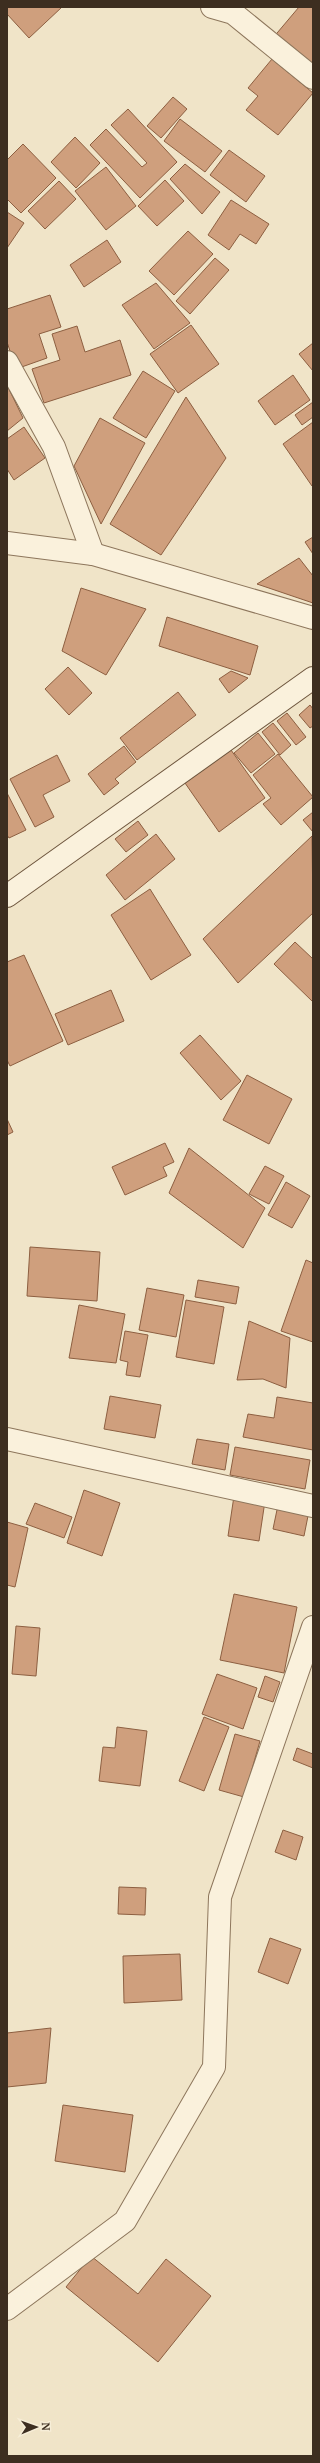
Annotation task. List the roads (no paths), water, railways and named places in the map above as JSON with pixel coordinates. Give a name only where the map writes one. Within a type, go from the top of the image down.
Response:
[{"type":"street","points":[[212,7],[233,13],[313,78]]},
{"type":"street","points":[[7,362],[54,447],[93,554]]},
{"type":"street","points":[[7,544],[93,554],[313,618]]},
{"type":"street","points":[[7,896],[313,678]]},
{"type":"street","points":[[7,1439],[313,1506]]},
{"type":"street","points":[[7,2309],[125,2221],[214,2067],[220,1897],[313,1627]]}]
